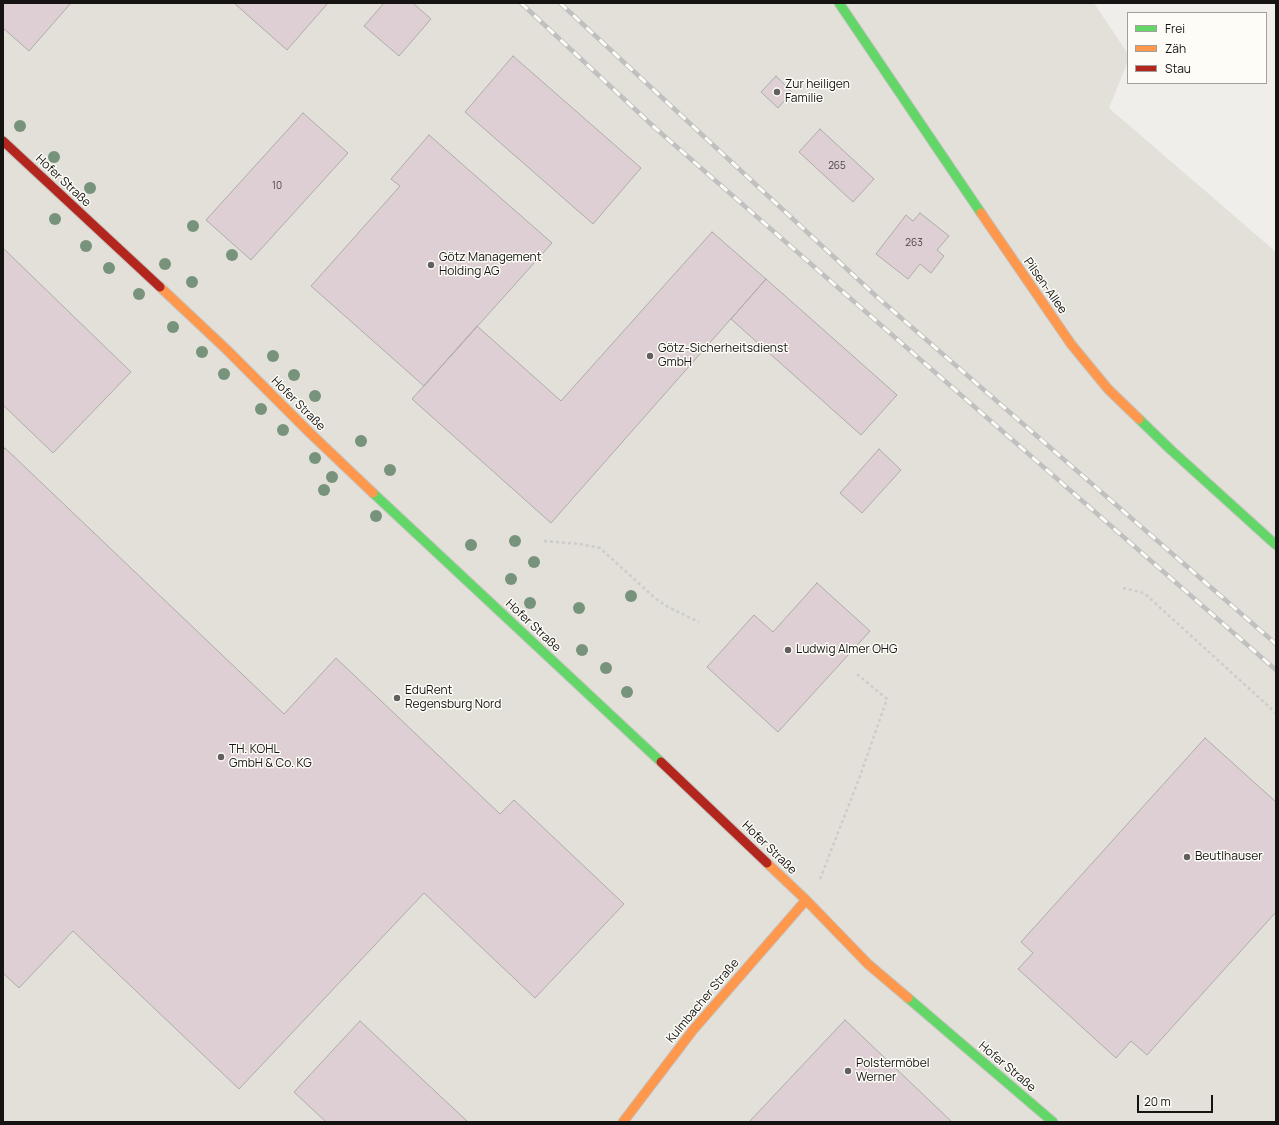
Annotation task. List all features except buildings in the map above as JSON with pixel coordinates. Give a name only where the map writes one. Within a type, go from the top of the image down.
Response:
[{"type":"street","name":"Pilsen-Allee","points":[[839,3],[1071,344],[1108,389],[1170,450],[1276,545]]},
{"type":"street","name":"Hofer Straße","points":[[3,141],[226,349],[310,433],[403,522],[615,718],[806,900],[868,964],[1053,1122]]},
{"type":"street","name":"Kulmbacher Straße","points":[[623,1122],[693,1030],[806,900]]},
{"type":"path","points":[[544,541],[580,544],[600,548],[656,599],[668,607],[699,622]]},
{"type":"path","points":[[1123,588],[1144,593],[1276,713]]},
{"type":"path","points":[[806,900],[819,881],[860,776],[887,699],[857,674]]},
{"type":"shaded area","points":[[3,3],[1094,3],[1127,52],[1127,63],[1109,108],[1276,252],[1276,1122],[3,1122]]},
{"type":"railway","points":[[521,3],[654,127],[1276,670]]},
{"type":"railway","points":[[560,3],[876,296],[1276,644]]},
{"type":"traffic: fast","points":[[839,3],[981,213]]},
{"type":"traffic: fast","points":[[1139,419],[1276,545]]},
{"type":"traffic: fast","points":[[373,493],[661,762]]},
{"type":"traffic: fast","points":[[908,998],[1053,1122]]},
{"type":"traffic: slow","points":[[981,213],[1071,344],[1108,389],[1139,419]]},
{"type":"traffic: slow","points":[[160,287],[226,349],[310,433],[373,493]]},
{"type":"traffic: slow","points":[[767,863],[806,900],[868,964],[908,998]]},
{"type":"traffic: slow","points":[[623,1122],[693,1030],[806,900]]},
{"type":"traffic: jam","points":[[3,141],[160,287]]},
{"type":"traffic: jam","points":[[661,762],[767,863]]},
{"type":"place","name":"Zur heiligen Familie","points":[[777,92]]},
{"type":"place","name":"Götz Management Holding AG","points":[[431,265]]},
{"type":"place","name":"Götz-Sicherheitsdienst GmbH","points":[[650,356]]},
{"type":"place","name":"Ludwig Almer OHG","points":[[788,650]]},
{"type":"place","name":"EduRent Regensburg Nord","points":[[397,698]]},
{"type":"place","name":"TH. KOHL GmbH & Co. KG","points":[[221,757]]},
{"type":"place","name":"Beutlhauser","points":[[1187,857]]},
{"type":"place","name":"Polstermöbel Werner","points":[[848,1071]]}]
